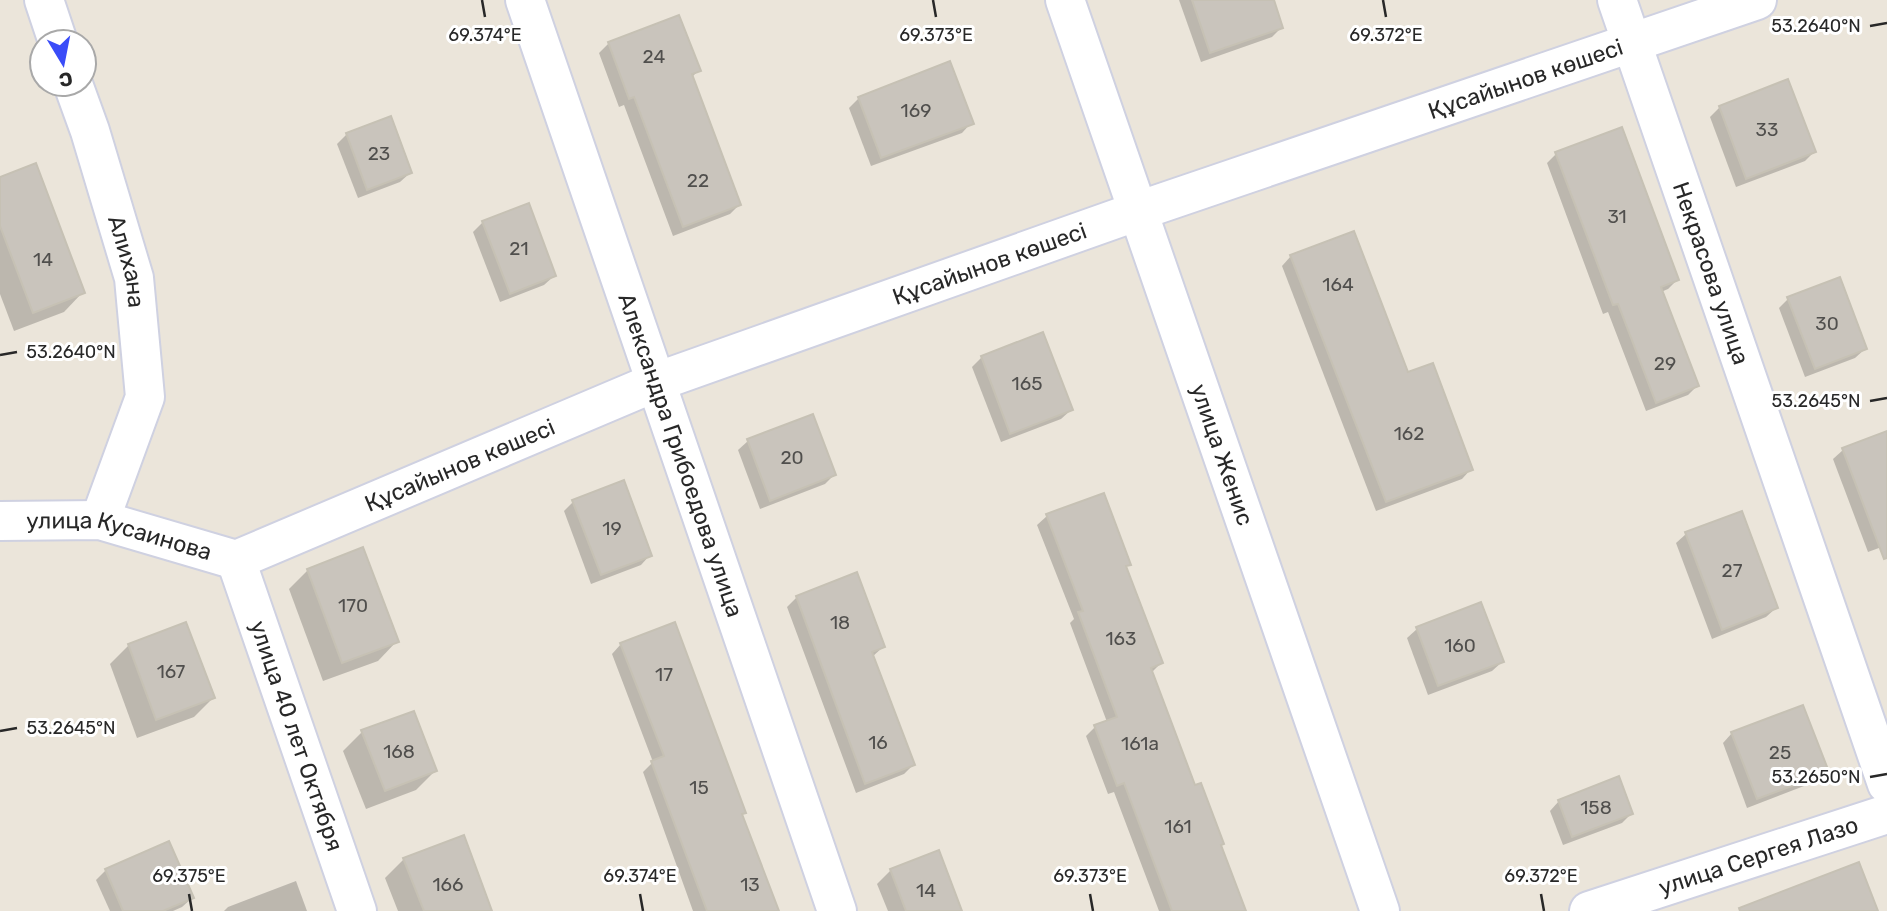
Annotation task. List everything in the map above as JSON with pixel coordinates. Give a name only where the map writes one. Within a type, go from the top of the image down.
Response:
[{"type":"street","points":[[44,0],[53,28]]},
{"type":"street","name":"Александра Грибоедова улица","points":[[525,0],[837,911]]},
{"type":"street","name":"улица Женис","points":[[1065,0],[1380,911]]},
{"type":"street","name":"Некрасова улица","points":[[1617,0],[1887,784]]},
{"type":"street","name":"Құсайынов көшесі","points":[[236,560],[656,382],[1138,211],[1756,0]]},
{"type":"street","name":"Алихана","points":[[78,98],[134,278],[145,397],[100,520]]},
{"type":"street","name":"улица Кусаинова","points":[[0,521],[100,520],[236,560]]},
{"type":"street","name":"улица 40 лет Октября","points":[[236,560],[357,911]]},
{"type":"street","name":"улица Сергея Лазо","points":[[1589,911],[1887,814]]},
{"type":"building","points":[[1192,0],[1274,0],[1283,28],[1210,53]]},
{"type":"building","points":[[679,15],[701,71],[692,74],[741,205],[683,227],[634,97],[629,99],[608,42]]},
{"type":"building","points":[[950,61],[974,124],[881,158],[858,97]]},
{"type":"building","points":[[1788,79],[1816,152],[1746,179],[1719,106]]},
{"type":"building","points":[[391,116],[412,173],[367,190],[346,133]]},
{"type":"building","points":[[1622,127],[1679,280],[1661,287],[1699,386],[1656,403],[1618,304],[1613,305],[1555,152]]},
{"type":"building","points":[[36,163],[85,293],[33,313],[0,226],[0,177]]},
{"type":"building","points":[[529,203],[556,276],[510,294],[482,221]]},
{"type":"building","points":[[1354,231],[1408,372],[1433,363],[1473,470],[1386,502],[1290,255]]},
{"type":"building","points":[[1840,277],[1867,349],[1815,369],[1787,297]]},
{"type":"building","points":[[1043,332],[1073,410],[1010,434],[981,356]]},
{"type":"building","points":[[813,414],[836,475],[770,501],[747,439]]},
{"type":"building","points":[[1887,431],[1887,558],[1884,559],[1842,448]]},
{"type":"building","points":[[624,480],[652,556],[601,575],[572,500]]},
{"type":"building","points":[[1104,493],[1131,565],[1126,566],[1163,663],[1151,668],[1195,785],[1201,783],[1246,911],[1172,911],[1124,783],[1117,786],[1094,725],[1117,717],[1078,612],[1083,611],[1046,514]]},
{"type":"building","points":[[1742,511],[1778,608],[1722,630],[1685,532]]},
{"type":"building","points":[[363,547],[399,642],[342,663],[307,569]]},
{"type":"building","points":[[857,572],[885,647],[872,652],[915,765],[865,784],[796,596]]},
{"type":"building","points":[[1481,602],[1504,662],[1438,686],[1416,627]]},
{"type":"building","points":[[186,622],[215,698],[156,720],[128,644]]},
{"type":"building","points":[[675,622],[746,813],[742,814],[779,911],[707,911],[651,761],[664,756],[620,643]]},
{"type":"building","points":[[1803,705],[1829,772],[1757,799],[1731,732]]},
{"type":"building","points":[[414,711],[437,771],[385,791],[361,730]]},
{"type":"building","points":[[1619,776],[1633,814],[1572,837],[1558,800]]},
{"type":"building","points":[[464,835],[492,911],[424,911],[403,858]]},
{"type":"building","points":[[169,841],[194,898],[163,911],[123,911],[105,869]]},
{"type":"building","points":[[939,850],[962,911],[906,911],[890,869]]},
{"type":"building","points":[[1859,862],[1878,911],[1740,911],[1739,908]]}]
